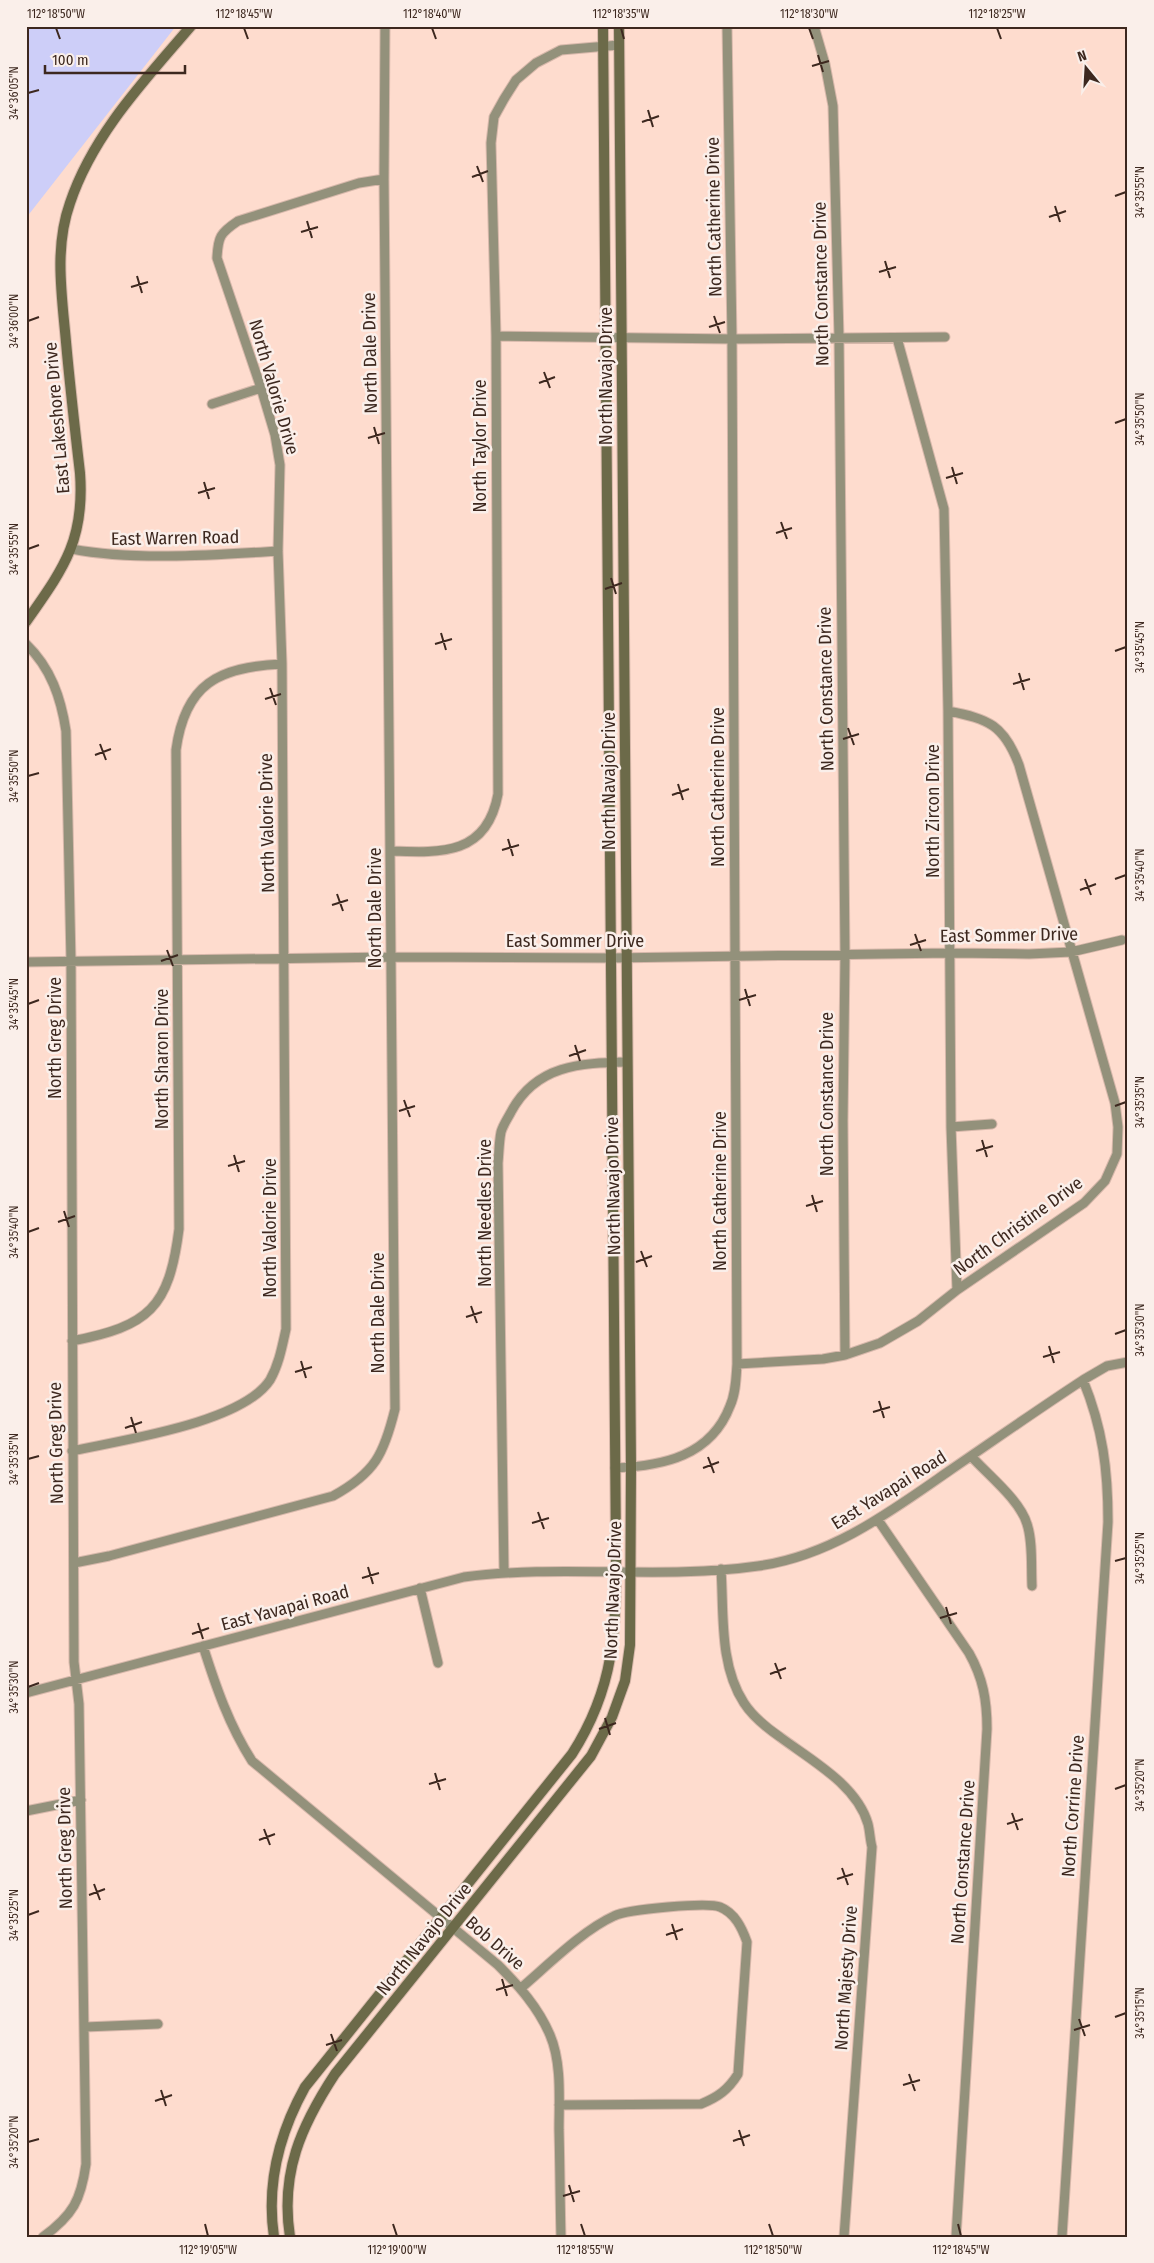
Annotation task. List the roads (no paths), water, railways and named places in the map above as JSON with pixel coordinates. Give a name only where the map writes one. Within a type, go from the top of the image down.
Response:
[{"type":"street","name":"East Lakeshore Drive","points":[[26,622],[54,583],[72,549],[79,524],[82,496],[60,277],[61,248],[66,219],[79,180],[112,122],[128,99],[191,26]]},
{"type":"street","name":"North Dale Drive","points":[[74,1563],[109,1556],[334,1496],[354,1484],[376,1462],[387,1440],[395,1409],[384,179],[385,26]]},
{"type":"street","name":"North Navajo Drive","points":[[274,2237],[271,2208],[273,2179],[284,2131],[305,2088],[335,2047],[558,1772],[584,1734],[597,1708],[607,1677],[613,1646],[616,1572],[603,26]]},
{"type":"street","name":"North Navajo Drive","points":[[290,2237],[288,2201],[298,2141],[312,2109],[348,2058],[571,1783],[600,1742],[612,1717],[625,1681],[630,1645],[631,1468],[619,26]]},
{"type":"street","name":"North Catherine Drive","points":[[615,1468],[631,1468],[679,1459],[700,1446],[717,1428],[730,1406],[737,1364],[732,339],[727,26]]},
{"type":"street","name":"North Constance Drive","points":[[814,26],[825,64],[833,106],[839,337],[845,955],[843,1121],[845,1354]]},
{"type":"street","name":"North Taylor Drive","points":[[391,851],[436,853],[459,847],[480,834],[494,811],[498,794],[496,336],[492,142],[494,117],[516,80],[536,63],[561,50],[619,45]]},
{"type":"street","name":"North Valorie Drive","points":[[72,1451],[194,1423],[225,1412],[252,1398],[269,1381],[280,1360],[286,1329],[282,664],[278,551],[280,464],[275,435],[261,388],[217,258],[218,242],[223,231],[238,222],[359,183],[384,179]]},
{"type":"street","points":[[496,336],[732,339],[945,337]]},
{"type":"street","name":"North Zircon Drive","points":[[897,338],[944,509],[948,711],[951,1127],[957,1290]]},
{"type":"street","points":[[212,404],[261,388]]},
{"type":"street","name":"East Warren Road","points":[[72,549],[104,555],[232,554],[278,551]]},
{"type":"street","name":"North Greg Drive","points":[[26,644],[37,654],[47,670],[62,706],[65,723],[71,961],[74,1662],[77,1679],[85,2027],[86,2164],[83,2191],[60,2225],[43,2237]]},
{"type":"street","name":"North Sharon Drive","points":[[72,1341],[109,1334],[133,1324],[154,1307],[168,1281],[176,1255],[179,1229],[176,750],[179,728],[188,706],[205,685],[231,670],[256,665],[282,664]]},
{"type":"street","name":"North Christine Drive","points":[[737,1364],[823,1359],[880,1343],[918,1321],[957,1290],[1084,1203],[1105,1181],[1117,1154],[1118,1127],[1114,1103],[1020,765],[1011,744],[998,728],[979,717],[948,711]]},
{"type":"street","name":"East Sommer Drive","points":[[26,962],[391,957],[611,958],[1071,952],[1122,940]]},
{"type":"street","name":"North Needles Drive","points":[[504,1572],[498,1163],[501,1131],[515,1105],[532,1084],[561,1068],[627,1062]]},
{"type":"street","points":[[951,1127],[992,1124]]},
{"type":"street","name":"East Yavapai Road","points":[[26,1693],[464,1577],[504,1572],[631,1572],[721,1569],[760,1566],[794,1557],[832,1544],[878,1520],[1083,1380],[1106,1366],[1128,1362]]},
{"type":"street","name":"North Corrine Drive","points":[[1062,2237],[1108,1522],[1108,1478],[1104,1446],[1083,1380]]},
{"type":"street","points":[[971,1456],[992,1480],[1011,1497],[1028,1525],[1032,1586]]},
{"type":"street","name":"North Constance Drive","points":[[878,1520],[969,1653],[980,1673],[987,1699],[956,2237]]},
{"type":"street","name":"North Majesty Drive","points":[[721,1569],[726,1650],[732,1679],[743,1702],[753,1715],[774,1733],[834,1777],[854,1799],[868,1823],[872,1847],[844,2237]]},
{"type":"street","points":[[420,1588],[438,1663]]},
{"type":"street","name":"Bob Drive","points":[[204,1646],[216,1687],[228,1717],[252,1761],[498,1964],[535,2006],[550,2036],[556,2062],[559,2105],[561,2237]]},
{"type":"street","points":[[558,1772],[571,1783]]},
{"type":"street","points":[[26,1811],[80,1800]]},
{"type":"street","points":[[521,1988],[597,1926],[616,1915],[632,1911],[705,1905],[720,1907],[731,1914],[742,1927],[747,1942],[738,2074],[729,2088],[701,2104],[559,2105]]},
{"type":"street","points":[[85,2027],[158,2024]]},
{"type":"street","points":[[335,2047],[348,2058]]}]
